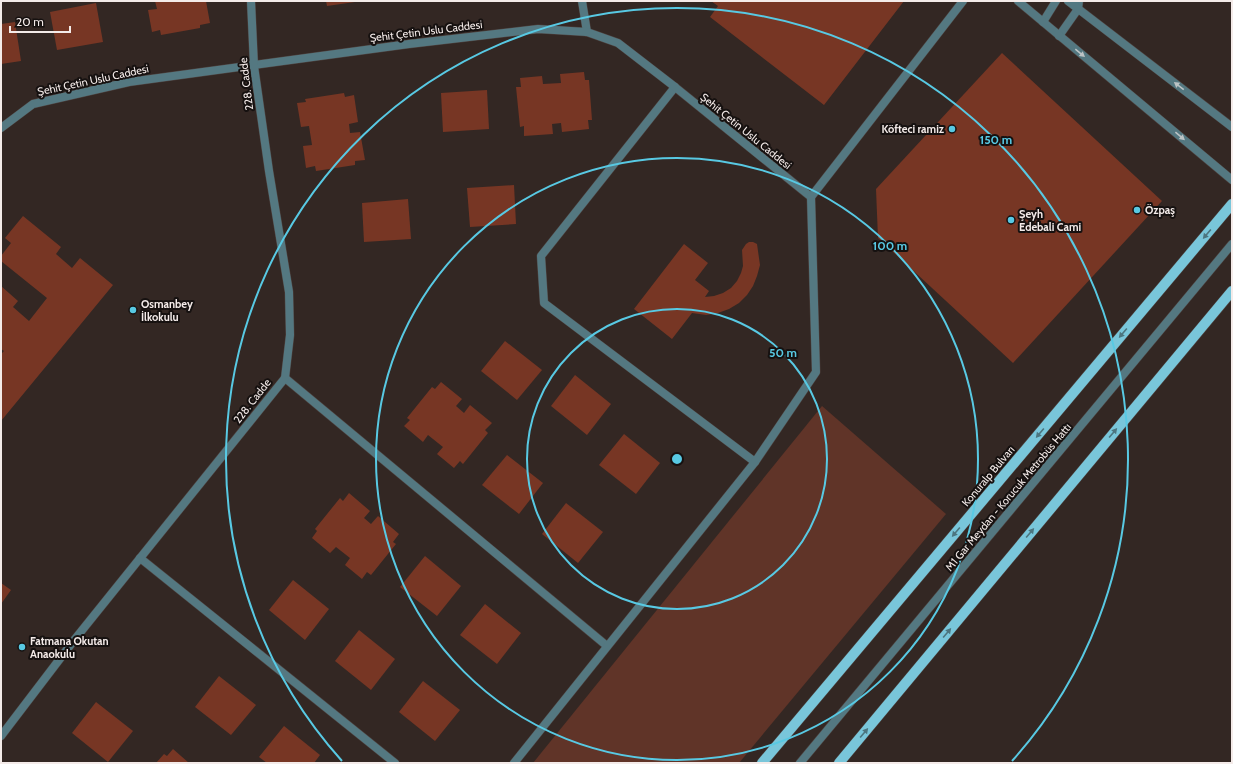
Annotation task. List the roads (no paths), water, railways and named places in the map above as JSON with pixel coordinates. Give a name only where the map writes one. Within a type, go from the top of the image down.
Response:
[{"type":"main road","name":"Konuralp Bulvarı","points":[[762,763],[1232,204]]},
{"type":"main road","points":[[839,763],[1232,290]]},
{"type":"street","name":"228. Cadde","points":[[1,736],[75,639],[285,378],[290,335],[288,292],[268,171],[254,66],[250,1]]},
{"type":"street","points":[[582,1],[587,32]]},
{"type":"street","points":[[514,763],[755,462],[816,372],[811,197],[963,1]]},
{"type":"street","points":[[1018,1],[1232,180]]},
{"type":"street","points":[[1043,22],[1056,1]]},
{"type":"street","points":[[1068,1],[1078,5],[1232,127]]},
{"type":"street","points":[[1059,36],[1078,5]]},
{"type":"street","name":"Şehit Çetin Uslu Caddesi","points":[[1,128],[33,104],[129,82],[409,44],[538,29],[587,32],[618,43],[811,197]]},
{"type":"street","points":[[675,87],[541,256],[544,303],[755,462]]},
{"type":"street","name":"M1 Gar Meydan - Korucuk Metrobüs Hattı","points":[[800,763],[1232,244]]},
{"type":"street","points":[[285,378],[607,646]]},
{"type":"street","points":[[140,558],[395,763]]},
{"type":"place","name":"Köfteci ramiz","points":[[952,129]]},
{"type":"place","name":"Özpaş","points":[[1137,210]]},
{"type":"place","name":"Şeyh Edebali Cami","points":[[1011,220]]},
{"type":"place","name":"Osmanbey İlkokulu","points":[[133,310]]},
{"type":"place","name":"Fatmana Okutan Anaokulu","points":[[22,647]]}]
